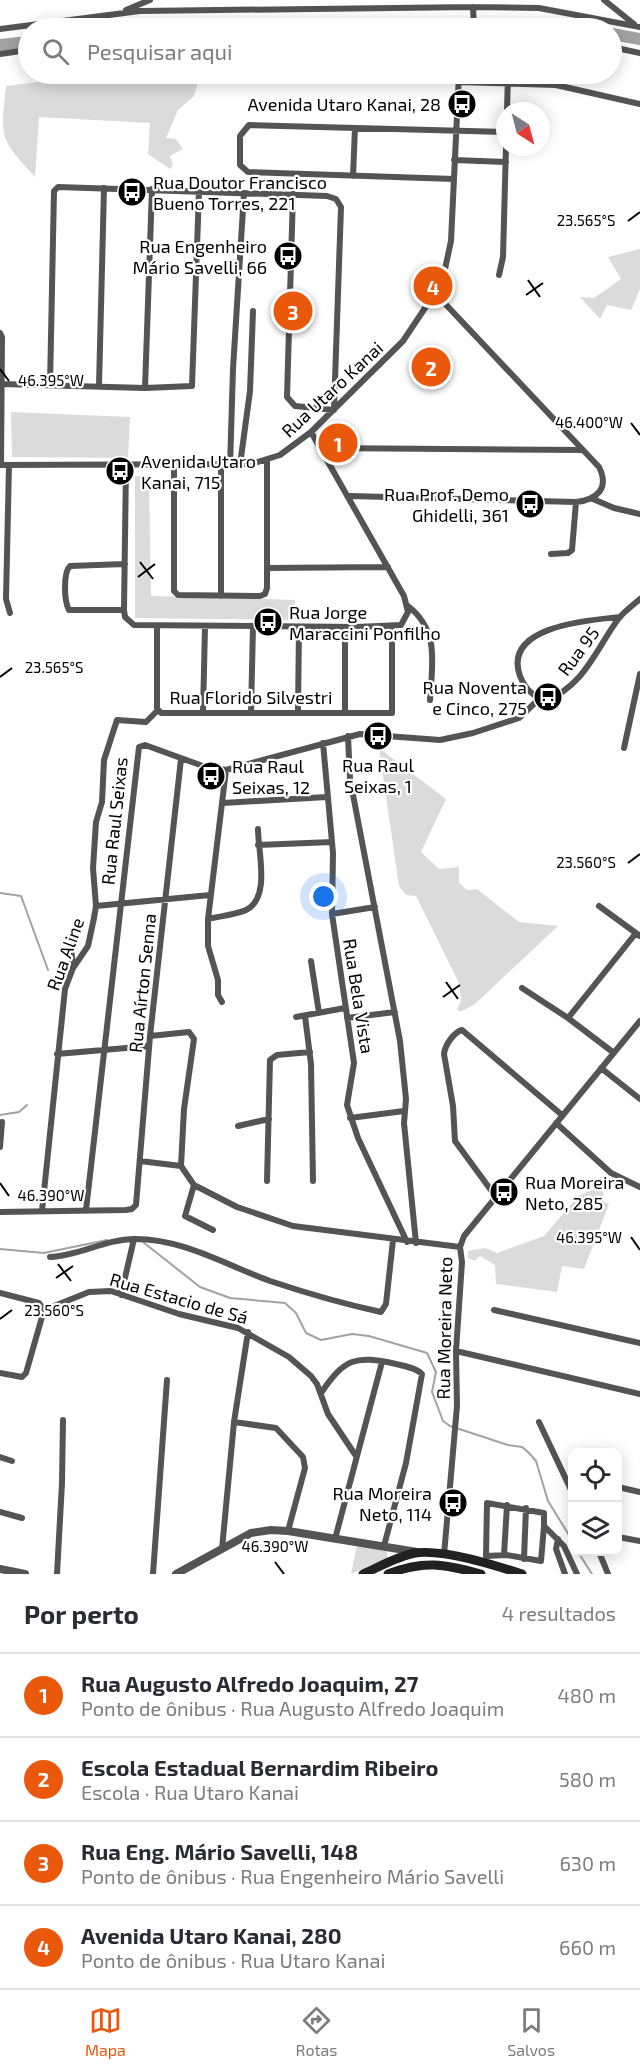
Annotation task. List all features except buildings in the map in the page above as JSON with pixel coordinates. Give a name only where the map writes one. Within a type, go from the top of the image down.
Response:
[{"type":"main road","points":[[363,1574],[420,1553],[444,1555],[517,1573]]},
{"type":"main road","points":[[388,1574],[419,1564],[442,1564],[481,1574]]},
{"type":"street","points":[[85,18],[120,13],[150,0]]},
{"type":"street","points":[[312,0],[312,9]]},
{"type":"street","points":[[604,0],[638,26]]},
{"type":"street","points":[[138,6],[473,10],[539,8],[594,18]]},
{"type":"street","points":[[473,10],[473,18]]},
{"type":"street","points":[[622,23],[638,26]]},
{"type":"street","points":[[0,30],[18,27]]},
{"type":"street","points":[[622,49],[640,53]]},
{"type":"street","points":[[0,54],[18,51]]},
{"type":"street","name":"Rua Utaro Kanai","points":[[0,465],[240,465],[267,461],[289,450],[311,432],[403,341],[435,293],[450,254],[459,84]]},
{"type":"street","points":[[507,102],[508,84]]},
{"type":"street","points":[[540,84],[556,85],[640,104]]},
{"type":"street","points":[[454,178],[248,172],[240,165],[241,132],[249,125],[496,132]]},
{"type":"street","points":[[353,176],[355,128]]},
{"type":"street","points":[[499,275],[503,257],[506,156]]},
{"type":"street","points":[[454,160],[506,162]]},
{"type":"street","points":[[50,385],[54,191],[60,186],[293,194],[333,197],[341,207],[334,409],[295,406],[287,397],[293,194]]},
{"type":"street","points":[[99,386],[104,188]]},
{"type":"street","points":[[145,388],[152,189]]},
{"type":"street","points":[[2,384],[188,388],[194,384],[199,192]]},
{"type":"street","points":[[230,466],[233,369],[244,193]]},
{"type":"street","points":[[435,293],[583,450],[602,474],[601,491],[593,499]]},
{"type":"street","points":[[240,465],[250,391],[253,311]]},
{"type":"street","points":[[0,333],[2,337],[0,465]]},
{"type":"street","points":[[311,432],[350,496],[408,606],[426,625],[431,636],[430,700]]},
{"type":"street","points":[[322,448],[583,450]]},
{"type":"street","points":[[174,466],[174,591],[178,595],[263,595],[267,588],[267,461]]},
{"type":"street","points":[[9,465],[6,599],[10,613]]},
{"type":"street","points":[[126,466],[124,610],[125,616],[134,625],[157,627],[392,627],[405,622],[408,606]]},
{"type":"street","points":[[221,466],[221,596]]},
{"type":"street","points":[[350,496],[576,502],[593,499],[614,508],[640,514]]},
{"type":"street","points":[[551,554],[568,553],[572,550],[576,502]]},
{"type":"street","points":[[124,610],[69,610],[66,605],[66,575],[70,566],[125,564]]},
{"type":"street","points":[[267,568],[388,567]]},
{"type":"street","name":"Rua 95","points":[[620,617],[554,627],[535,636],[524,646],[517,663],[528,690],[539,699],[546,700],[557,696],[572,685],[604,643],[620,617],[640,599]]},
{"type":"street","name":"Rua Florido Silvestri","points":[[157,627],[158,710],[161,712],[395,713],[392,627]]},
{"type":"street","points":[[203,713],[205,627]]},
{"type":"street","points":[[251,712],[253,627]]},
{"type":"street","points":[[298,712],[299,627]]},
{"type":"street","points":[[345,627],[345,713]]},
{"type":"street","points":[[624,748],[640,674]]},
{"type":"street","name":"Rua Raul Seixas","points":[[87,1210],[137,749],[145,745],[181,759],[226,770],[348,736],[373,733],[440,740],[510,722],[519,718],[539,699]]},
{"type":"street","name":"Rua Aline","points":[[42,1211],[65,989],[73,968],[88,946],[96,906],[93,868],[106,748],[117,720],[146,722],[158,710]]},
{"type":"street","points":[[348,736],[350,779],[395,1012],[406,1099],[404,1111],[416,1243]]},
{"type":"street","name":"Rua Bela Vista","points":[[323,743],[332,842],[332,914],[354,1063],[347,1104],[350,1118],[407,1242]]},
{"type":"street","name":"Rua Aírton Senna","points":[[87,1210],[132,1209],[136,1205],[150,1036],[181,759]]},
{"type":"street","points":[[222,1002],[218,995],[218,980],[208,946],[208,919],[226,770]]},
{"type":"street","points":[[223,803],[327,797]]},
{"type":"street","points":[[208,919],[245,910],[258,898],[261,883],[258,829]]},
{"type":"street","points":[[258,845],[332,842]]},
{"type":"street","points":[[96,906],[210,895]]},
{"type":"street","points":[[568,1018],[638,935],[599,906]]},
{"type":"street","points":[[332,914],[375,907]]},
{"type":"street","points":[[71,947],[73,968]]},
{"type":"street","points":[[311,961],[319,1013]]},
{"type":"street","points":[[522,988],[568,1018],[614,1053]]},
{"type":"street","points":[[296,1017],[345,1008]]},
{"type":"street","points":[[347,1018],[395,1012]]},
{"type":"street","points":[[305,1016],[310,1052],[313,1181]]},
{"type":"street","name":"Rua Moreira Neto","points":[[444,1555],[456,1422],[456,1351],[462,1262],[460,1247],[464,1236],[640,1021]]},
{"type":"street","points":[[496,1197],[455,1141],[453,1106],[444,1054],[446,1046],[462,1030],[562,1115]]},
{"type":"street","points":[[150,1036],[189,1032],[194,1043],[184,1109],[181,1166],[194,1185],[237,1207],[293,1226],[460,1247]]},
{"type":"street","points":[[57,1054],[149,1046]]},
{"type":"street","points":[[267,1181],[270,1060],[278,1055],[310,1052]]},
{"type":"street","points":[[601,1068],[640,1099]]},
{"type":"street","points":[[350,1118],[404,1111]]},
{"type":"street","points":[[238,1126],[269,1119]]},
{"type":"street","points":[[0,1147],[2,1122]]},
{"type":"street","points":[[556,1123],[611,1173],[640,1187]]},
{"type":"street","points":[[140,1161],[181,1166]]},
{"type":"street","points":[[194,1185],[185,1216],[213,1230]]},
{"type":"street","points":[[0,1212],[87,1210]]},
{"type":"street","points":[[50,1257],[71,1255],[106,1243],[134,1239],[157,1240],[193,1250],[271,1281],[345,1305],[381,1312],[386,1304],[393,1240]]},
{"type":"street","points":[[121,1295],[134,1239]]},
{"type":"street","name":"Rua Estacio de Sá","points":[[44,1310],[89,1292],[111,1292],[248,1332],[298,1365],[317,1384],[328,1414],[356,1456]]},
{"type":"street","points":[[0,1293],[39,1303],[44,1310],[27,1372],[22,1377],[0,1373]]},
{"type":"street","points":[[494,1310],[640,1343]]},
{"type":"street","points":[[222,1549],[234,1422],[248,1332]]},
{"type":"street","points":[[456,1351],[640,1394]]},
{"type":"street","points":[[321,1393],[347,1362],[366,1358],[420,1372],[421,1388],[387,1547]]},
{"type":"street","points":[[335,1539],[382,1362]]},
{"type":"street","points":[[153,1574],[167,1380]]},
{"type":"street","points":[[57,1574],[63,1420]]},
{"type":"street","points":[[234,1422],[276,1428],[303,1456],[305,1468],[288,1531]]},
{"type":"street","points":[[539,1422],[568,1475]]},
{"type":"street","points":[[0,1457],[12,1461]]},
{"type":"street","points":[[622,1488],[640,1492]]},
{"type":"street","points":[[487,1503],[507,1505],[544,1513],[542,1560],[504,1555],[486,1556],[487,1503]]},
{"type":"street","points":[[504,1555],[507,1505]]},
{"type":"street","points":[[524,1559],[526,1508]]},
{"type":"street","points":[[0,1512],[22,1518]]},
{"type":"street","points":[[544,1526],[564,1545],[577,1574]]},
{"type":"street","points":[[176,1574],[262,1530],[288,1531],[420,1553]]},
{"type":"street","points":[[558,1539],[556,1549],[565,1574]]},
{"type":"street","points":[[622,1539],[640,1541]]},
{"type":"street","points":[[387,1547],[419,1564]]},
{"type":"street","points":[[601,1556],[608,1574]]},
{"type":"street","points":[[0,1569],[25,1574]]},
{"type":"shaded area","points":[[22,84],[198,84],[194,96],[178,110],[166,138],[176,139],[183,149],[170,156],[173,165],[170,169],[148,154],[150,123],[39,117],[35,177],[15,154],[5,137],[3,118],[6,86]]},
{"type":"shaded area","points":[[640,249],[640,289],[631,310],[607,305],[600,319],[580,297],[594,298],[621,279],[608,257]]},
{"type":"shaded area","points":[[11,412],[130,417],[128,458],[12,457]]},
{"type":"shaded area","points":[[135,476],[149,476],[151,596],[295,600],[295,620],[135,618]]},
{"type":"shaded area","points":[[379,748],[446,799],[421,852],[439,869],[459,867],[459,883],[467,890],[477,889],[519,922],[558,926],[475,1004],[460,1012],[457,1009],[461,1001],[459,983],[416,896],[406,895],[399,886]]},
{"type":"shaded area","points":[[591,1190],[603,1191],[604,1202],[609,1204],[584,1269],[562,1266],[557,1292],[496,1284],[495,1265],[480,1256],[475,1261],[468,1258],[468,1251],[485,1248],[497,1253],[544,1236],[578,1196]]},
{"type":"shaded area","points":[[357,1545],[387,1550],[387,1558],[351,1574]]},
{"type":"waterway","points":[[622,36],[640,39]]},
{"type":"waterway","points":[[0,45],[18,43]]},
{"type":"waterway","points":[[4,52],[10,44]]},
{"type":"waterway","points":[[0,893],[21,896],[48,970]]},
{"type":"waterway","points":[[0,1115],[19,1112],[27,1105]]},
{"type":"waterway","points":[[0,1249],[44,1253],[107,1240]]},
{"type":"waterway","points":[[143,1242],[200,1287],[230,1298],[285,1303],[296,1313],[306,1333],[321,1340],[352,1334],[369,1336],[427,1353],[436,1372],[432,1392],[443,1421],[450,1426],[508,1445],[522,1447],[529,1453],[536,1461],[548,1501],[568,1534]]},
{"type":"waterway","points":[[581,1556],[592,1574]]},
{"type":"place","name":"Avenida Utaro Kanai, 28","points":[[462,104]]},
{"type":"place","name":"Rua Doutor Francisco Bueno Torres, 221","points":[[132,192]]},
{"type":"place","name":"Rua Engenheiro Mário Savelli, 66","points":[[288,256]]},
{"type":"place","name":"Avenida Utaro Kanai, 280","points":[[433,286]]},
{"type":"place","name":"Rua Eng. Mário Savelli, 148","points":[[293,311]]},
{"type":"place","name":"Escola Estadual Bernardim Ribeiro","points":[[431,367]]},
{"type":"place","name":"Rua Augusto Alfredo Joaquim, 27","points":[[338,443]]},
{"type":"place","name":"Avenida Utaro Kanai, 715","points":[[120,471]]},
{"type":"place","name":"Rua Prof. Demo Ghidelli, 361","points":[[530,504]]},
{"type":"place","name":"Rua Jorge Maraccini Ponfilho","points":[[268,622]]},
{"type":"place","name":"Rua Noventa e Cinco, 275","points":[[548,697]]},
{"type":"place","name":"Rua Raul Seixas, 1","points":[[378,736]]},
{"type":"place","name":"Rua Raul Seixas, 12","points":[[211,776]]},
{"type":"place","name":"Rua Moreira Neto, 285","points":[[504,1192]]},
{"type":"place","name":"Rua Moreira Neto, 114","points":[[453,1503]]}]
